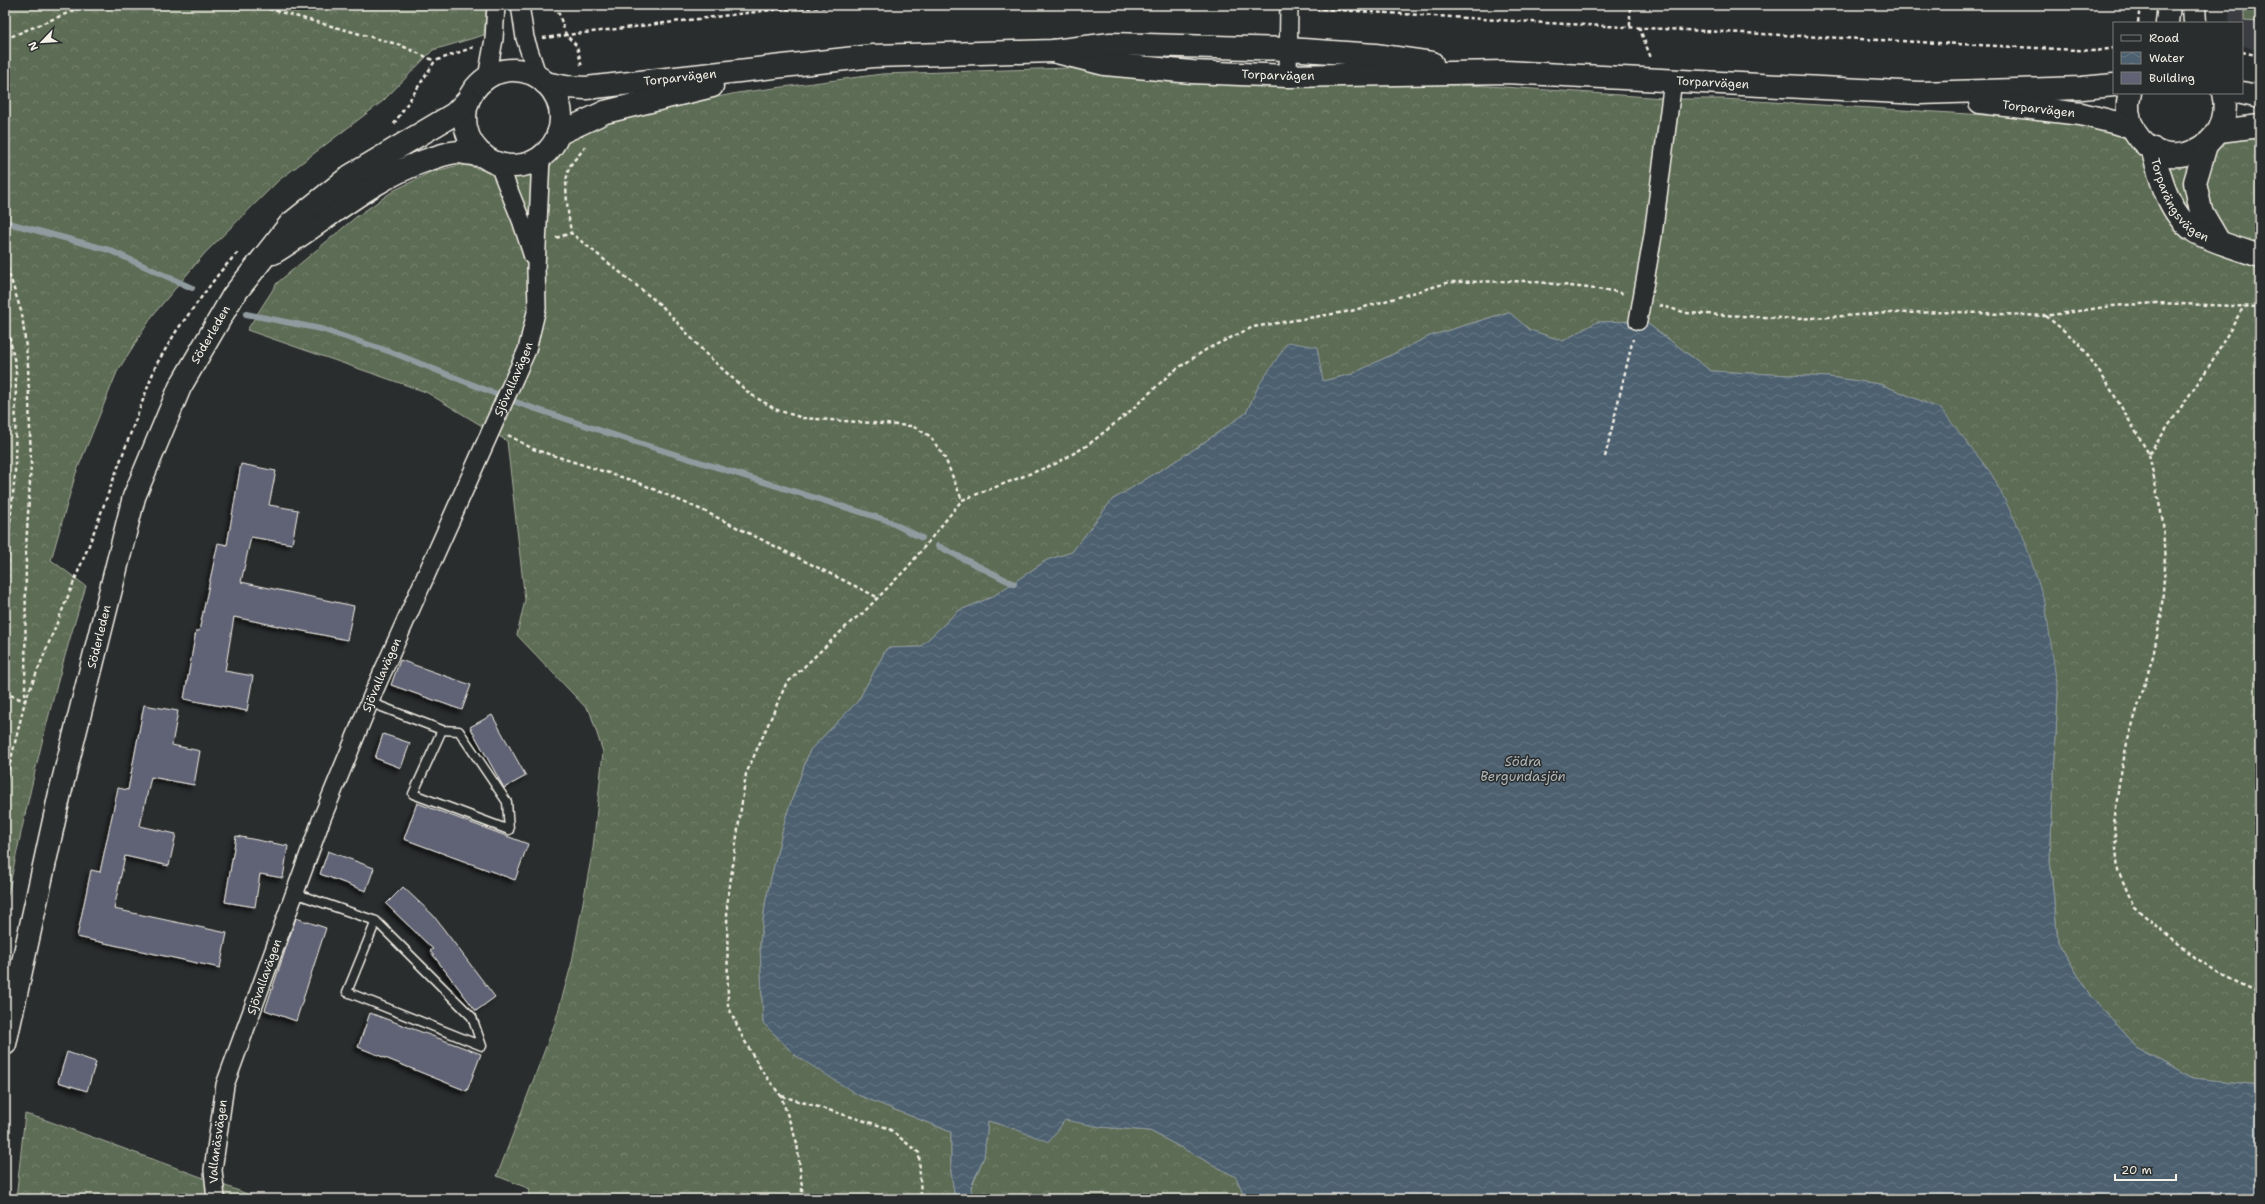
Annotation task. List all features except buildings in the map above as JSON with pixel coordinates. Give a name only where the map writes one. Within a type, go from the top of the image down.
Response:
[{"type":"street","points":[[487,78],[494,40],[496,5]]},
{"type":"street","points":[[520,5],[525,38],[542,80],[556,98],[559,107],[560,125],[558,134],[551,147],[541,157],[524,164],[514,166],[491,160],[473,145],[467,131],[465,115],[468,100],[476,88],[487,78],[499,72],[512,70],[530,73],[542,80]]},
{"type":"street","points":[[2167,22],[2169,5]]},
{"type":"street","points":[[2194,5],[2195,22]]},
{"type":"street","points":[[1288,76],[1289,6]]},
{"type":"street","name":"Torparvägen","points":[[542,80],[566,87],[586,88],[874,56],[1053,51],[1111,44],[1288,49],[1375,55],[1505,72]]},
{"type":"street","name":"Torparvägen","points":[[1053,51],[1105,64],[1192,72],[1288,76],[1505,72],[1920,93],[2081,114],[2133,127]]},
{"type":"street","name":"Torparvägen","points":[[558,134],[591,117],[620,108],[814,62]]},
{"type":"street","points":[[1638,321],[1653,236],[1666,80]]},
{"type":"street","name":"Torparvägen","points":[[1920,93],[2082,88],[2113,84]]},
{"type":"street","points":[[2243,93],[2260,97]]},
{"type":"street","points":[[2130,94],[2128,108],[2133,127],[2144,143],[2161,152],[2180,155],[2190,153],[2213,138],[2260,126]]},
{"type":"street","name":"Torparängsvägen","points":[[2218,240],[2201,211],[2195,182],[2224,113],[2223,94]]},
{"type":"street","name":"Söderleden","points":[[5,1044],[60,793],[134,497],[180,387],[233,296],[265,258],[283,231],[326,194],[350,176],[454,114],[468,100]]},
{"type":"street","name":"Torparängsvägen","points":[[2152,148],[2162,184],[2176,214],[2194,232],[2260,256]]},
{"type":"street","name":"Söderleden","points":[[265,258],[294,240],[358,194],[390,175],[418,163],[458,152],[491,160]]},
{"type":"street","name":"Sjövallavägen","points":[[225,1084],[322,818],[369,702],[501,410],[508,389],[527,350],[537,308],[536,268],[541,157]]},
{"type":"street","name":"Sjövallavägen","points":[[491,160],[521,220],[536,268]]},
{"type":"street","name":"Vallanäsvägen","points":[[216,1199],[213,1170],[225,1084]]},
{"type":"lane","points":[[369,702],[442,730],[459,731],[507,802],[509,830],[413,794],[442,730]]},
{"type":"lane","points":[[294,893],[376,921],[472,1017],[482,1046],[346,992],[376,921]]},
{"type":"path","points":[[5,39],[87,5]]},
{"type":"path","points":[[255,5],[400,45],[434,61]]},
{"type":"path","points":[[556,5],[566,35]]},
{"type":"path","points":[[525,38],[566,35],[771,10],[861,5]]},
{"type":"path","points":[[1243,5],[1289,6],[2096,51],[2113,48]]},
{"type":"path","points":[[1630,5],[1630,26]]},
{"type":"path","points":[[2138,22],[2140,5]]},
{"type":"path","points":[[1640,26],[1666,80]]},
{"type":"path","points":[[392,127],[434,61],[494,40]]},
{"type":"path","points":[[2243,52],[2260,56]]},
{"type":"path","points":[[588,139],[580,156],[570,167],[566,198],[571,233],[662,306],[707,355],[757,398],[777,410],[803,418],[912,426],[930,436],[945,458],[962,500]]},
{"type":"path","points":[[5,784],[25,701],[90,545],[156,365],[177,330],[220,272],[244,247]]},
{"type":"path","points":[[5,261],[22,314],[28,364],[31,464],[26,548],[25,701]]},
{"type":"path","points":[[802,1199],[797,1144],[782,1096],[759,1064],[728,1006],[728,906],[746,774],[786,684],[862,614],[908,567],[962,500],[1055,464],[1088,445],[1128,413],[1172,372],[1207,349],[1253,327],[1351,311],[1450,282],[1529,281],[1613,291],[1687,314],[1798,319],[1888,313],[1958,312],[2045,316],[2112,306],[2156,303],[2260,307]]},
{"type":"path","points":[[2149,454],[2208,368],[2244,306]]},
{"type":"path","points":[[5,316],[16,368],[15,475],[9,531],[5,674]]},
{"type":"path","points":[[2045,316],[2079,343],[2107,383],[2149,454],[2162,522],[2165,566],[2162,602],[2153,656],[2138,703],[2119,783],[2114,824],[2118,870],[2134,907],[2196,958],[2236,983],[2260,994]]},
{"type":"path","points":[[1605,457],[1638,321]]},
{"type":"path","points":[[493,427],[533,449],[636,482],[704,511],[784,549],[877,597]]},
{"type":"path","points":[[5,693],[25,701]]},
{"type":"path","points":[[782,1096],[888,1128],[919,1153],[921,1199]]},
{"type":"shaded area","points":[[2230,5],[2260,5],[2260,52],[2243,45],[2243,22],[2229,22]]},
{"type":"green space","points":[[5,5],[487,5],[484,35],[433,50],[383,101],[279,180],[205,253],[153,315],[117,372],[76,473],[51,560],[86,586],[51,706],[22,827],[5,909]]},
{"type":"green space","points":[[2244,5],[2260,5],[2260,22],[2244,21]]},
{"type":"green space","points":[[1069,68],[1178,81],[1383,82],[1489,86],[1678,99],[1723,99],[2017,117],[2098,127],[2118,133],[2145,155],[2206,155],[2230,140],[2260,135],[2260,1085],[2193,1078],[2136,1047],[2091,997],[2058,942],[2050,860],[2058,692],[1941,409],[1880,384],[1829,377],[1711,371],[1648,324],[1638,321],[1597,322],[1563,341],[1530,330],[1508,312],[1430,336],[1352,374],[1323,381],[1259,385],[1246,413],[1190,452],[1112,500],[1072,552],[1047,560],[992,597],[958,611],[920,647],[887,648],[858,701],[810,750],[786,816],[766,899],[760,943],[763,1023],[858,1095],[951,1132],[951,1172],[955,1199],[527,1199],[530,1189],[497,1176],[555,1023],[572,962],[593,848],[603,752],[590,712],[517,635],[525,600],[507,441],[426,392],[247,330],[277,283],[356,217],[393,191],[431,172],[464,164],[488,172],[523,176],[549,164],[570,138],[602,121],[737,93],[882,74]]},
{"type":"green space","points":[[25,1114],[43,1119],[261,1199],[16,1199]]},
{"type":"green space","points":[[1065,1119],[1100,1127],[1150,1131],[1236,1177],[1245,1199],[972,1199],[971,1188],[984,1157],[988,1121],[1012,1128]]},
{"type":"water","name":"Södra Bergundasjön","points":[[1509,312],[1530,330],[1563,341],[1597,322],[1638,321],[1648,324],[1711,371],[1829,377],[1880,384],[1941,409],[1991,473],[2023,536],[2045,603],[2058,692],[2050,860],[2058,942],[2091,997],[2136,1047],[2193,1078],[2260,1085],[2260,1199],[1245,1199],[1236,1177],[1150,1131],[1100,1127],[1065,1120],[1049,1142],[988,1121],[984,1157],[971,1187],[972,1199],[955,1199],[951,1172],[951,1132],[858,1095],[795,1055],[763,1023],[760,943],[766,899],[786,816],[810,750],[858,701],[887,648],[920,647],[958,611],[992,597],[1047,560],[1072,552],[1112,500],[1190,452],[1246,413],[1259,385],[1288,342],[1317,347],[1323,381],[1352,374],[1430,336]]},
{"type":"waterway","points":[[5,222],[109,250],[192,288]]},
{"type":"waterway","points":[[246,314],[321,329],[391,352],[521,404],[626,439],[886,520],[922,538]]},
{"type":"waterway","points":[[938,546],[1014,584]]}]
